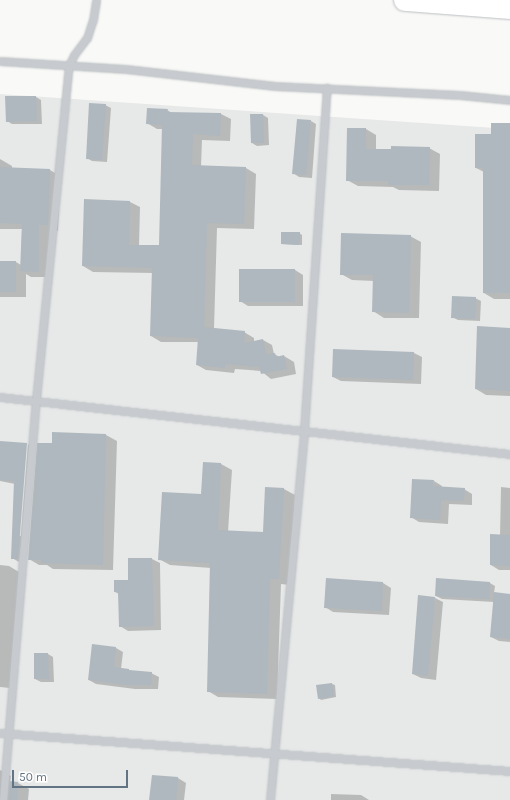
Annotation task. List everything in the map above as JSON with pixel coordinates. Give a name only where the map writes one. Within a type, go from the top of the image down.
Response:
[{"type":"highway","points":[[405,0],[510,8]]},
{"type":"lane","points":[[4,800],[36,400],[69,65],[74,55],[87,38],[93,20],[96,0]]},
{"type":"lane","points":[[0,61],[69,65],[275,86],[460,95],[510,100]]},
{"type":"lane","points":[[270,800],[273,753],[304,431],[327,88]]},
{"type":"lane","points":[[0,397],[510,454]]},
{"type":"lane","points":[[0,733],[510,771]]},
{"type":"shaded area","points":[[0,94],[510,129],[510,800],[0,800]]},
{"type":"building","points":[[5,96],[36,96],[37,121],[6,122]]},
{"type":"building","points":[[89,103],[106,104],[102,160],[86,159]]},
{"type":"building","points":[[147,108],[168,109],[167,112],[221,113],[220,136],[193,134],[192,165],[246,167],[244,224],[207,223],[204,327],[245,331],[244,343],[263,339],[266,355],[275,353],[276,357],[284,355],[287,369],[261,374],[259,367],[225,364],[225,368],[196,365],[198,338],[150,336],[152,268],[82,266],[84,199],[130,201],[129,245],[159,245],[162,125],[146,124]]},
{"type":"building","points":[[250,114],[263,114],[264,143],[251,143]]},
{"type":"building","points":[[297,119],[311,120],[306,175],[292,174]]},
{"type":"building","points":[[491,123],[510,123],[510,293],[483,293],[483,168],[475,168],[475,134],[491,134]]},
{"type":"building","points":[[347,128],[366,128],[366,149],[391,149],[391,146],[430,147],[429,185],[388,185],[388,181],[346,181]]},
{"type":"building","points":[[0,167],[50,169],[48,225],[39,225],[39,272],[20,271],[22,224],[0,223]]},
{"type":"building","points":[[281,232],[300,232],[299,245],[281,244]]},
{"type":"building","points":[[341,233],[411,235],[409,313],[372,312],[373,275],[340,275]]},
{"type":"building","points":[[0,261],[16,261],[16,292],[0,292]]},
{"type":"building","points":[[239,269],[295,269],[295,302],[239,302]]},
{"type":"building","points":[[452,296],[476,297],[475,319],[451,318]]},
{"type":"building","points":[[477,326],[510,328],[510,391],[475,389]]},
{"type":"building","points":[[333,349],[414,352],[413,380],[332,377]]},
{"type":"building","points":[[52,432],[106,434],[103,565],[41,563],[41,560],[28,560],[37,443],[52,443]]},
{"type":"building","points":[[0,441],[27,443],[18,559],[11,559],[14,481],[0,480]]},
{"type":"building","points":[[203,462],[221,463],[218,530],[263,532],[265,487],[284,488],[279,579],[270,579],[267,694],[207,692],[210,563],[158,560],[162,492],[201,494]]},
{"type":"building","points":[[412,479],[434,480],[433,486],[465,488],[464,501],[441,500],[440,520],[410,518]]},
{"type":"building","points":[[490,534],[510,535],[510,566],[490,565]]},
{"type":"building","points":[[128,558],[152,558],[154,626],[119,627],[118,592],[114,592],[114,580],[128,580]]},
{"type":"building","points":[[326,578],[383,582],[382,611],[324,608]]},
{"type":"building","points":[[436,578],[490,582],[489,599],[435,596]]},
{"type":"building","points":[[494,592],[510,594],[510,639],[490,637]]},
{"type":"building","points":[[418,595],[435,597],[428,676],[412,674]]},
{"type":"building","points":[[92,644],[116,647],[114,667],[152,672],[151,685],[127,685],[88,680]]},
{"type":"building","points":[[34,653],[48,653],[49,679],[34,679]]},
{"type":"building","points":[[332,683],[334,696],[318,699],[316,685]]},
{"type":"building","points":[[152,775],[178,777],[176,800],[149,800]]},
{"type":"building","points":[[10,781],[18,782],[17,800],[8,800]]}]
